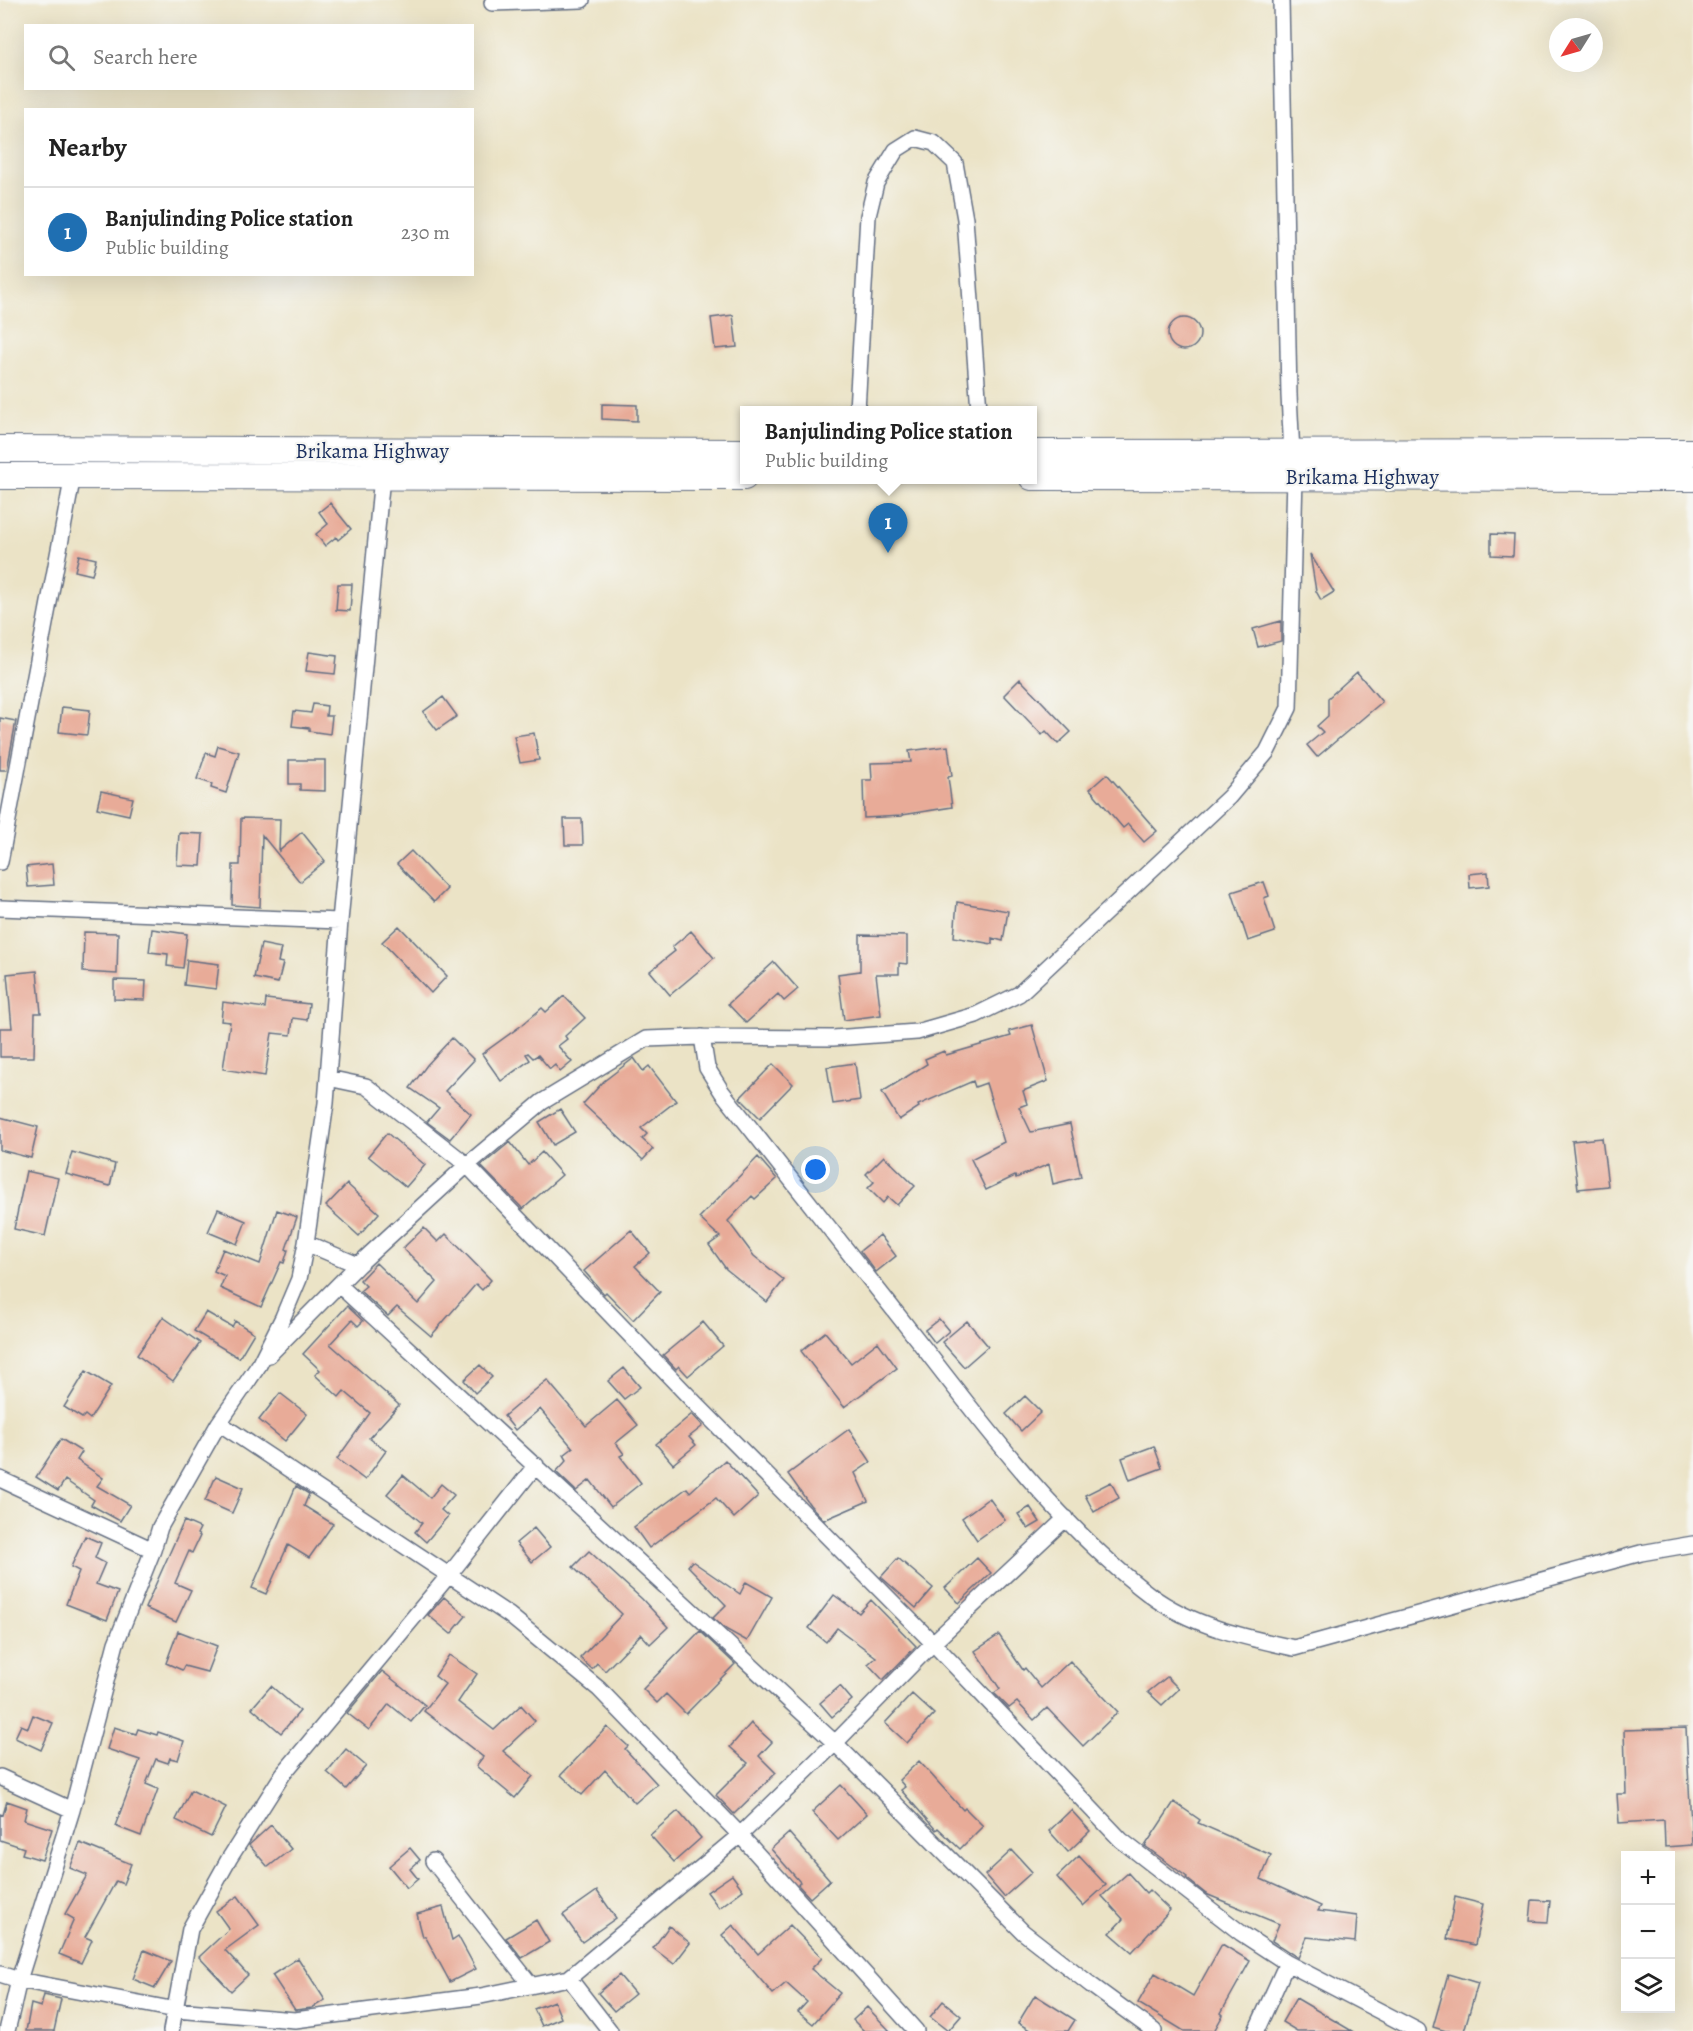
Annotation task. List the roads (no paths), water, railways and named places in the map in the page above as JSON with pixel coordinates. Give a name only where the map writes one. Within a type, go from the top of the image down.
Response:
[{"type":"highway","name":"Brikama Highway","points":[[0,449],[78,450],[736,477]]},
{"type":"highway","name":"Brikama Highway","points":[[0,476],[72,476],[735,452]]},
{"type":"highway","points":[[735,452],[736,477]]},
{"type":"highway","name":"Brikama Highway","points":[[1037,454],[1103,465],[1294,465],[1693,452]]},
{"type":"highway","name":"Brikama Highway","points":[[1037,476],[1103,465]]},
{"type":"highway","name":"Brikama Highway","points":[[1294,465],[1693,478]]},
{"type":"street","points":[[492,3],[582,0]]},
{"type":"street","points":[[259,1365],[358,1264],[467,1165],[542,1102],[603,1063],[646,1039],[833,1038],[917,1032],[976,1015],[1018,994],[1221,805],[1267,752],[1289,708],[1294,465],[1289,395],[1281,0]]},
{"type":"street","points":[[857,406],[868,216],[876,183],[896,150],[915,138],[934,143],[955,163],[965,219],[979,406]]},
{"type":"street","points":[[0,862],[78,450]]},
{"type":"street","points":[[7,2031],[19,1980],[72,1810],[116,1643],[160,1527],[219,1423],[259,1365],[283,1317],[298,1279],[306,1243],[326,1103],[340,921],[382,464]]},
{"type":"street","points":[[0,908],[340,921]]},
{"type":"street","points":[[702,1037],[707,1068],[722,1092],[982,1423],[1065,1518],[1107,1558],[1151,1596],[1190,1619],[1243,1636],[1294,1648],[1641,1553],[1693,1544]]},
{"type":"street","points":[[328,1078],[366,1086],[467,1165],[696,1404],[933,1642],[1121,1840],[1241,1933],[1287,1963],[1418,2031]]},
{"type":"street","points":[[306,1243],[358,1264]]},
{"type":"street","points":[[339,1285],[835,1743],[1023,1932],[1154,2031]]},
{"type":"street","points":[[219,1423],[509,1615],[599,1689],[740,1835],[916,2031]]},
{"type":"street","points":[[171,2031],[190,1929],[229,1859],[283,1774],[449,1575],[536,1465]]},
{"type":"street","points":[[0,1479],[153,1550]]},
{"type":"street","points":[[0,1974],[19,1980],[176,2010],[295,2020],[481,1996],[569,1978],[740,1835],[835,1743],[933,1642],[1065,1518]]},
{"type":"street","points":[[0,1777],[72,1810]]},
{"type":"street","points":[[434,1861],[531,1985]]},
{"type":"street","points":[[1256,2031],[1287,1963]]},
{"type":"street","points":[[569,1978],[610,2031]]},
{"type":"place","name":"Banjulinding Police station","points":[[888,553]]}]
